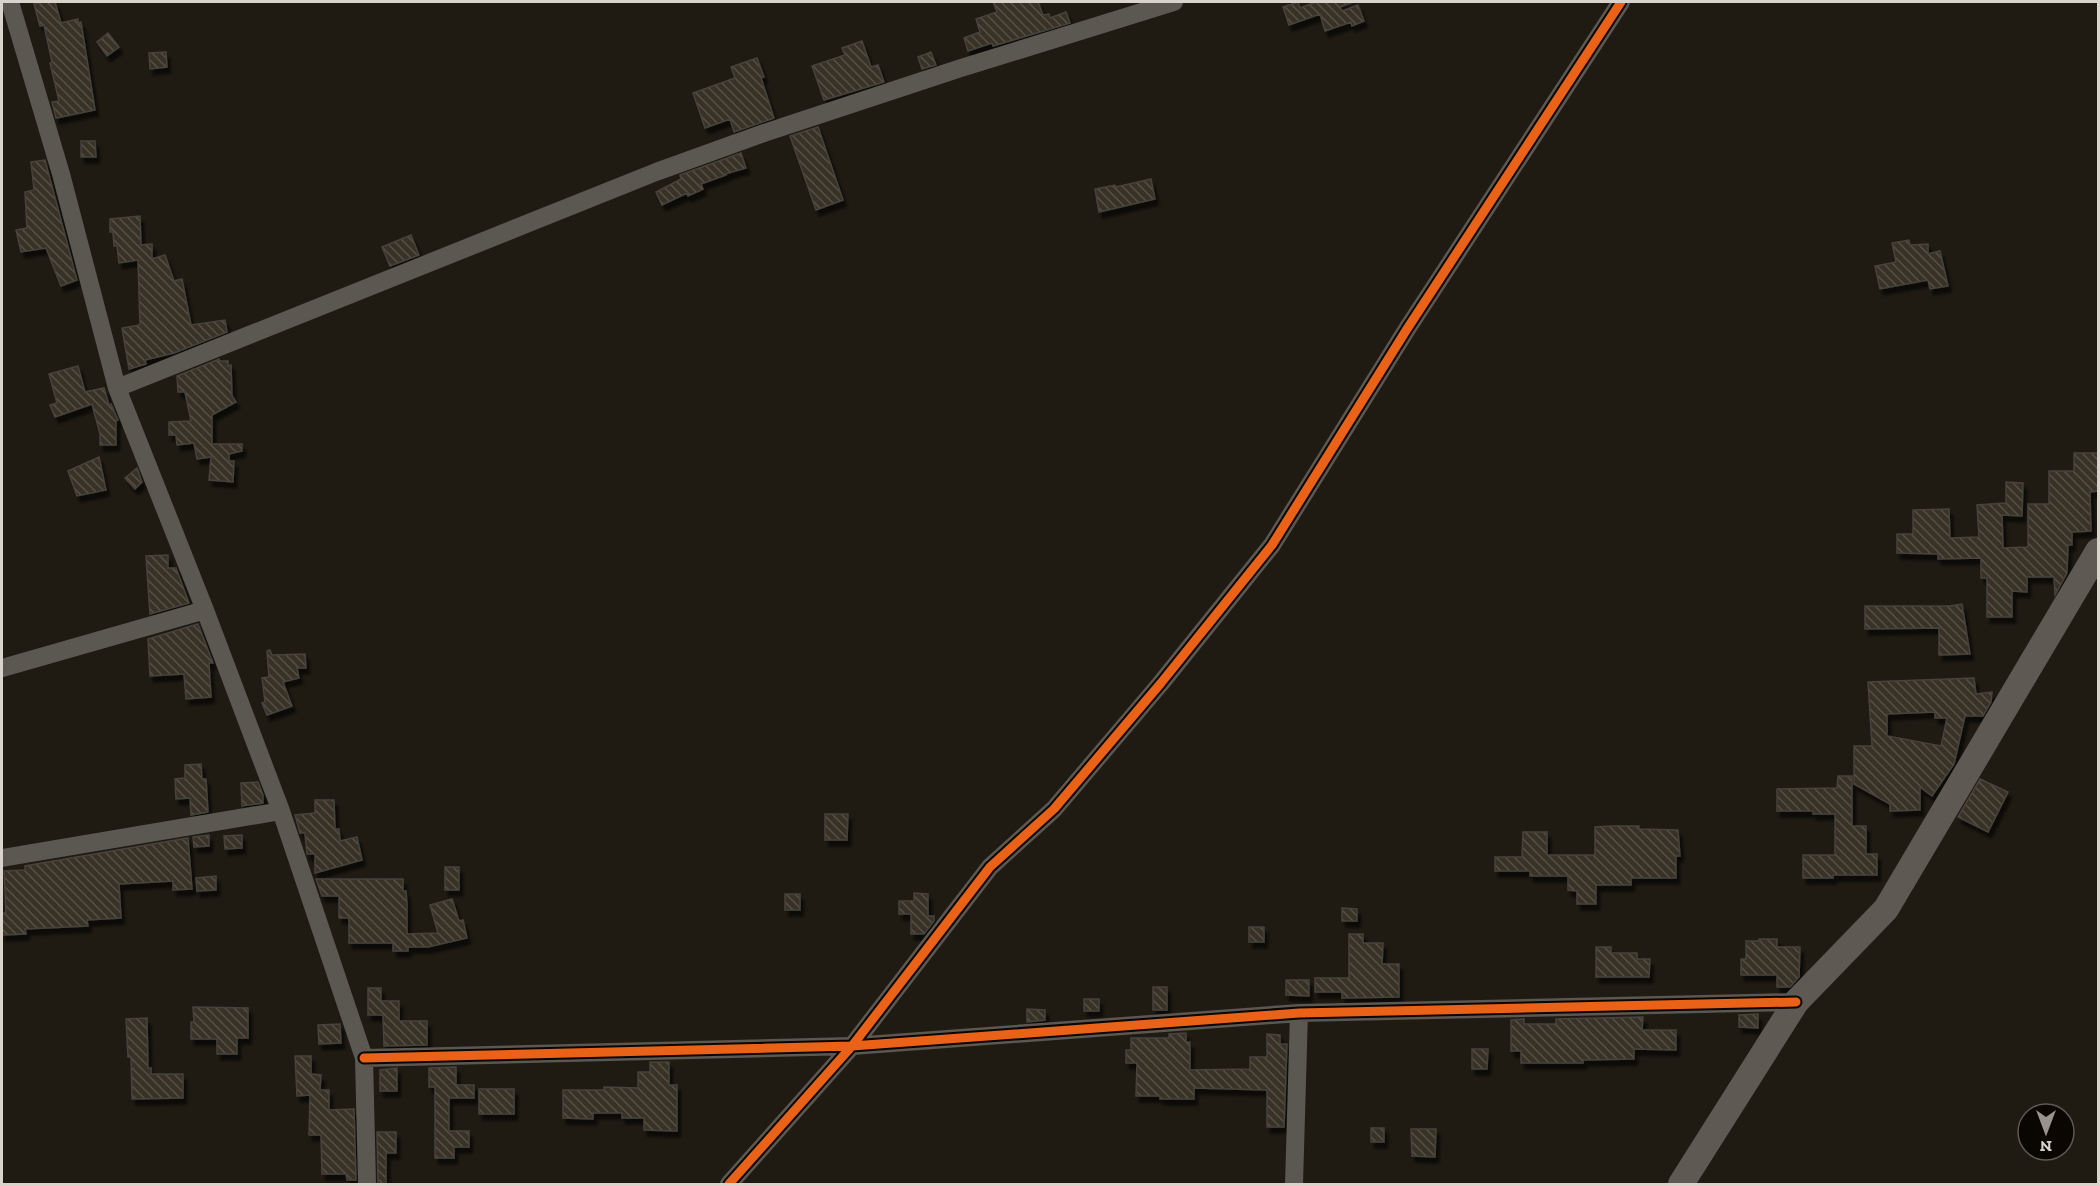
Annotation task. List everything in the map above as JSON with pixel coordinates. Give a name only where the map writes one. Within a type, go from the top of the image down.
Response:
[{"type":"street","points":[[10,2],[61,174],[117,388],[281,811],[364,1058],[368,1185]]},
{"type":"street","points":[[117,388],[656,172],[961,68],[1174,2]]},
{"type":"street","points":[[729,1185],[852,1046],[990,867],[1054,809],[1161,683],[1272,545],[1407,329],[1622,2]]},
{"type":"street","points":[[1681,1185],[1796,1002],[1886,909],[2098,551]]},
{"type":"street","points":[[2,668],[205,610]]},
{"type":"street","points":[[2,858],[281,811]]},
{"type":"street","points":[[364,1058],[852,1046],[1299,1013],[1796,1002]]},
{"type":"street","points":[[1294,1185],[1299,1013]]},
{"type":"building","points":[[55,2],[61,23],[78,19],[78,23],[81,22],[95,110],[56,118],[52,102],[59,101],[50,63],[52,62],[44,25],[40,26],[34,4]]},
{"type":"building","points":[[993,2],[1038,2],[1043,15],[1049,14],[1050,18],[1066,12],[1070,23],[968,51],[964,38],[980,32],[976,19],[997,12]]},
{"type":"building","points":[[1298,2],[1300,8],[1316,2],[1350,2],[1340,7],[1342,11],[1358,5],[1364,21],[1352,26],[1351,22],[1325,31],[1320,14],[1289,25],[1283,7]]},
{"type":"building","points":[[108,33],[119,47],[107,56],[97,42]]},
{"type":"building","points":[[862,41],[871,67],[878,65],[884,82],[824,100],[812,66],[845,55],[842,48]]},
{"type":"building","points":[[166,52],[167,67],[150,69],[149,53]]},
{"type":"building","points":[[931,52],[936,65],[922,69],[918,57]]},
{"type":"building","points":[[757,58],[774,118],[734,132],[730,119],[705,128],[693,93],[735,78],[731,67]]},
{"type":"building","points":[[818,127],[843,200],[816,210],[790,136]]},
{"type":"building","points":[[81,141],[95,141],[96,157],[81,157]]},
{"type":"building","points":[[741,153],[746,168],[701,184],[703,189],[688,196],[687,193],[662,205],[656,192],[681,179],[680,175]]},
{"type":"building","points":[[45,160],[77,280],[61,286],[46,248],[21,252],[16,230],[27,228],[25,192],[34,190],[31,162]]},
{"type":"building","points":[[1151,179],[1155,199],[1099,212],[1095,189]]},
{"type":"building","points":[[140,216],[141,245],[152,244],[152,259],[165,255],[174,281],[182,279],[191,325],[225,320],[227,332],[174,353],[145,360],[146,364],[129,369],[122,328],[140,325],[138,260],[119,263],[113,232],[110,232],[110,219]]},
{"type":"building","points":[[411,235],[419,255],[390,266],[382,247]]},
{"type":"building","points":[[1909,240],[1910,245],[1928,244],[1928,254],[1940,251],[1948,286],[1930,289],[1928,280],[1880,289],[1875,266],[1896,262],[1892,243]]},
{"type":"building","points":[[219,359],[219,361],[228,361],[228,366],[231,365],[232,396],[236,402],[212,415],[212,444],[242,444],[242,451],[229,454],[229,461],[234,461],[233,482],[209,480],[211,457],[197,459],[194,443],[177,445],[176,435],[169,435],[169,422],[191,421],[185,392],[178,392],[177,376]]},
{"type":"building","points":[[78,366],[85,392],[104,388],[109,405],[111,404],[118,420],[116,421],[116,445],[100,445],[100,434],[92,404],[55,417],[50,405],[57,403],[49,374]]},
{"type":"building","points":[[2074,453],[2098,453],[2098,491],[2090,492],[2091,531],[2072,532],[2072,545],[2068,545],[2067,573],[2055,595],[2054,577],[2027,577],[2027,592],[2012,591],[2012,617],[1987,617],[1987,578],[1981,578],[1981,558],[1938,559],[1938,554],[1897,553],[1897,534],[1913,534],[1913,510],[1949,509],[1950,538],[1979,537],[1977,505],[2006,503],[2006,482],[2023,483],[2022,516],[2002,515],[2003,548],[2028,547],[2028,504],[2049,504],[2049,471],[2074,471]]},
{"type":"building","points":[[99,457],[106,490],[77,496],[68,471]]},
{"type":"building","points":[[137,468],[142,482],[135,489],[125,478]]},
{"type":"building","points":[[168,555],[168,568],[176,568],[189,603],[150,614],[146,556]]},
{"type":"building","points":[[1962,604],[1970,654],[1939,655],[1939,628],[1865,629],[1865,606]]},
{"type":"building","points":[[198,624],[213,663],[209,663],[211,697],[186,699],[184,674],[150,676],[148,639]]},
{"type":"building","points":[[270,650],[272,655],[305,654],[306,668],[297,668],[299,678],[283,682],[292,706],[267,715],[262,703],[265,702],[262,678],[269,677],[267,651]]},
{"type":"building","points":[[1974,678],[1976,694],[1992,692],[1991,702],[1983,716],[1965,716],[1954,764],[1932,796],[1920,787],[1920,810],[1890,811],[1890,804],[1854,784],[1854,746],[1872,746],[1868,682]],"holes":[[[1935,712],[1935,718],[1947,718],[1941,746],[1887,736],[1887,714]]]},
{"type":"building","points":[[201,764],[202,779],[206,779],[208,812],[191,815],[190,798],[176,799],[175,779],[185,778],[185,765]]},
{"type":"building","points":[[1838,776],[1852,776],[1852,826],[1866,826],[1866,854],[1877,854],[1877,875],[1803,878],[1803,855],[1835,855],[1835,814],[1813,814],[1813,811],[1777,811],[1777,789],[1837,788]]},
{"type":"building","points":[[1980,779],[2008,792],[1988,832],[1958,817]]},
{"type":"building","points":[[258,782],[263,795],[263,803],[242,806],[241,783]]},
{"type":"building","points":[[315,800],[334,800],[335,829],[339,829],[340,841],[357,837],[362,860],[315,873],[315,854],[307,854],[305,833],[300,833],[295,815],[315,813]]},
{"type":"building","points":[[825,814],[848,814],[847,840],[825,840]]},
{"type":"building","points":[[1595,827],[1678,830],[1680,856],[1676,856],[1676,878],[1631,878],[1631,885],[1596,885],[1596,904],[1577,904],[1577,891],[1568,890],[1568,876],[1530,876],[1530,871],[1495,871],[1495,857],[1522,857],[1523,832],[1547,832],[1547,855],[1595,855]]},
{"type":"building","points":[[209,835],[209,846],[194,847],[193,837]]},
{"type":"building","points":[[242,835],[242,848],[225,849],[224,836]]},
{"type":"building","points":[[188,838],[192,889],[173,890],[173,881],[119,884],[121,918],[87,920],[88,926],[25,929],[26,934],[2,935],[2,913],[6,913],[4,871],[25,870],[25,866]]},
{"type":"building","points":[[445,867],[459,867],[459,890],[445,890]]},
{"type":"building","points":[[216,876],[216,890],[197,891],[196,878]]},
{"type":"building","points":[[316,879],[403,879],[403,891],[406,891],[407,904],[407,934],[438,933],[430,905],[452,899],[459,921],[463,920],[467,938],[428,947],[408,947],[408,951],[393,951],[393,943],[349,943],[349,918],[339,918],[339,896],[322,896]]},
{"type":"building","points":[[914,893],[928,894],[928,916],[934,916],[934,921],[924,934],[911,934],[911,914],[899,914],[899,901],[914,901]]},
{"type":"building","points":[[785,894],[800,894],[800,910],[785,910]]},
{"type":"building","points":[[1342,908],[1357,909],[1357,921],[1342,921]]},
{"type":"building","points":[[1249,927],[1264,927],[1264,942],[1249,942]]},
{"type":"building","points":[[1349,934],[1363,934],[1363,943],[1383,943],[1382,964],[1399,964],[1399,997],[1342,998],[1342,992],[1315,992],[1315,978],[1349,978]]},
{"type":"building","points":[[1759,939],[1777,939],[1777,947],[1800,947],[1799,977],[1790,987],[1777,987],[1777,975],[1741,975],[1741,959],[1746,959],[1746,941],[1759,941]]},
{"type":"building","points":[[1596,947],[1611,947],[1611,953],[1637,953],[1637,959],[1650,959],[1649,977],[1596,977]]},
{"type":"building","points":[[1286,980],[1309,980],[1309,996],[1286,995]]},
{"type":"building","points":[[1153,987],[1167,987],[1167,1010],[1153,1010]]},
{"type":"building","points":[[368,988],[381,988],[381,1001],[399,1001],[399,1021],[427,1021],[427,1045],[384,1046],[383,1015],[368,1015]]},
{"type":"building","points":[[1084,999],[1099,999],[1099,1011],[1084,1011]]},
{"type":"building","points":[[193,1007],[248,1008],[248,1038],[237,1038],[237,1054],[217,1054],[217,1039],[191,1039],[191,1022],[194,1022]]},
{"type":"building","points":[[1027,1009],[1045,1010],[1045,1020],[1027,1022]]},
{"type":"building","points":[[1758,1014],[1758,1028],[1739,1027],[1739,1015]]},
{"type":"building","points":[[1643,1017],[1642,1030],[1676,1030],[1676,1050],[1634,1049],[1634,1059],[1583,1060],[1583,1063],[1521,1063],[1521,1051],[1511,1051],[1511,1020],[1524,1019],[1524,1024],[1556,1024],[1556,1019]]},
{"type":"building","points":[[147,1018],[148,1068],[151,1068],[151,1074],[183,1074],[183,1098],[132,1099],[131,1057],[128,1057],[126,1019]]},
{"type":"building","points":[[340,1024],[341,1043],[319,1044],[318,1025]]},
{"type":"building","points":[[1186,1033],[1186,1042],[1190,1042],[1190,1070],[1250,1069],[1250,1057],[1267,1057],[1267,1034],[1280,1035],[1280,1044],[1287,1044],[1284,1127],[1267,1127],[1267,1090],[1194,1088],[1194,1099],[1136,1096],[1137,1063],[1126,1063],[1126,1050],[1131,1050],[1131,1038],[1169,1038],[1169,1034]]},
{"type":"building","points":[[1472,1049],[1488,1049],[1487,1069],[1472,1069]]},
{"type":"building","points":[[295,1056],[311,1056],[311,1074],[321,1075],[320,1090],[329,1090],[329,1110],[354,1109],[356,1180],[347,1180],[346,1174],[322,1174],[321,1135],[309,1135],[310,1095],[297,1096]]},
{"type":"building","points":[[650,1062],[669,1062],[669,1085],[677,1085],[677,1131],[644,1130],[644,1118],[622,1118],[622,1113],[593,1113],[593,1119],[563,1118],[563,1090],[604,1090],[604,1087],[638,1088],[638,1072],[650,1072]]},
{"type":"building","points":[[456,1067],[456,1085],[474,1085],[474,1098],[449,1098],[449,1131],[469,1131],[469,1147],[454,1147],[454,1158],[435,1158],[435,1087],[429,1087],[429,1068]]},
{"type":"building","points":[[397,1068],[397,1091],[380,1091],[380,1070]]},
{"type":"building","points":[[479,1089],[514,1089],[514,1114],[479,1114]]},
{"type":"building","points":[[1371,1128],[1384,1128],[1384,1142],[1371,1142]]},
{"type":"building","points":[[1411,1129],[1436,1129],[1435,1157],[1412,1156]]},
{"type":"building","points":[[377,1132],[396,1132],[396,1153],[386,1153],[386,1185],[378,1185]]},
{"type":"cycle path","points":[[729,1184],[852,1046],[990,867],[1054,809],[1161,683],[1272,545],[1407,329],[1621,2]]},
{"type":"cycle path","points":[[364,1058],[852,1046],[1299,1013],[1796,1002]]}]
